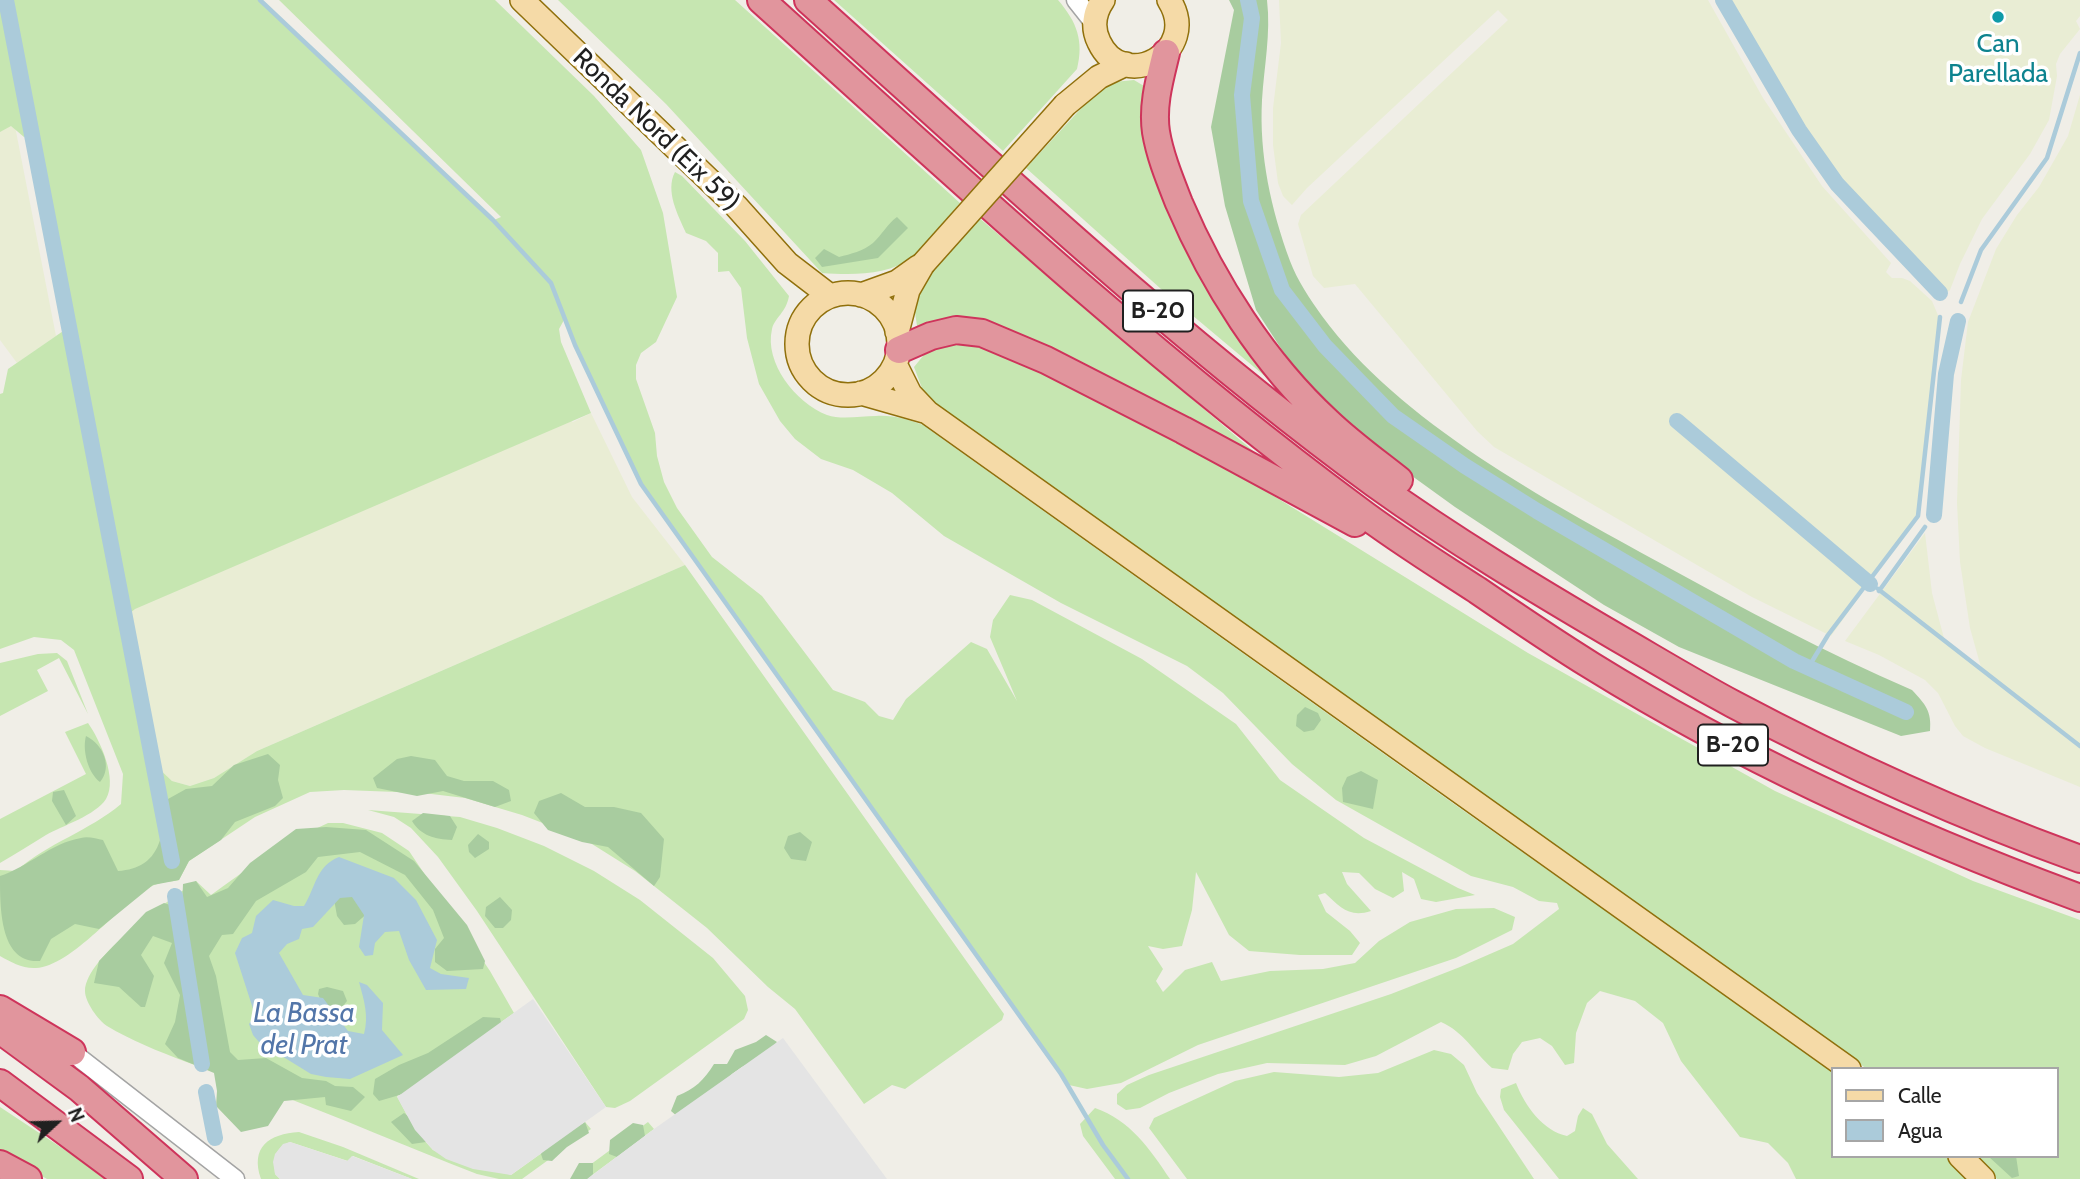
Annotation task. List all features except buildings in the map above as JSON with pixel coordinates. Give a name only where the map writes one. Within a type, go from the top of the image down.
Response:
[{"type":"highway","name":"B-20","points":[[761,0],[1111,312],[1267,442],[1360,512],[1592,667],[1714,735],[1853,805],[2016,875],[2080,898]]},
{"type":"highway","name":"B-20","points":[[808,0],[1145,300],[1266,401],[1378,485],[1533,589],[1732,703],[1878,775],[2028,840],[2080,859]]},
{"type":"highway","points":[[1166,53],[1156,97],[1156,131],[1168,175],[1195,240],[1231,305],[1272,361],[1327,422],[1533,589]]},
{"type":"highway","points":[[897,349],[956,330],[982,333],[1046,360],[1183,430],[1330,511],[1410,546]]},
{"type":"highway","points":[[0,1009],[72,1052]]},
{"type":"highway","points":[[0,1030],[79,1088],[184,1179]]},
{"type":"highway","points":[[0,1050],[133,1136]]},
{"type":"highway","points":[[0,1083],[129,1179]]},
{"type":"highway","points":[[0,1164],[28,1179]]},
{"type":"main road","name":"Ronda Nord (Eix 59)","points":[[522,0],[736,206],[787,263]]},
{"type":"main road","points":[[1065,105],[1088,65],[1098,9],[1103,0]]},
{"type":"main road","points":[[1169,0],[1177,24],[1174,40],[1166,53],[1148,64],[1126,64],[1099,77],[1065,105],[923,264],[908,290],[897,349],[881,383],[861,393],[833,393],[809,377],[800,363],[797,351],[798,334],[804,318],[820,301],[842,293],[873,300],[884,308],[892,319],[897,349],[910,394],[927,412],[1846,1067]]},
{"type":"main road","points":[[1096,32],[1109,55],[1126,64]]},
{"type":"main road","points":[[787,263],[830,296]]},
{"type":"main road","points":[[787,263],[801,297],[804,318]]},
{"type":"main road","points":[[860,295],[897,282],[923,264]]},
{"type":"main road","points":[[861,393],[927,412]]},
{"type":"main road","points":[[1962,1158],[1983,1179]]},
{"type":"street","points":[[1076,0],[1096,32]]},
{"type":"street","points":[[0,997],[235,1179]]},
{"type":"green space","points":[[0,0],[260,0],[494,220],[501,217],[279,0],[495,0],[594,96],[641,150],[663,213],[677,297],[656,342],[641,353],[636,365],[636,379],[655,433],[657,456],[664,482],[677,508],[712,557],[762,596],[833,690],[865,702],[879,716],[893,720],[906,699],[971,642],[987,649],[1017,701],[990,637],[993,620],[1010,595],[1032,600],[1142,659],[1236,724],[1280,780],[1364,838],[1475,895],[1436,902],[1421,899],[1414,879],[1402,872],[1404,891],[1393,898],[1375,889],[1359,873],[1342,872],[1347,884],[1371,911],[1351,912],[1340,907],[1325,893],[1318,895],[1326,912],[1350,931],[1360,943],[1352,955],[1249,951],[1229,935],[1196,872],[1192,910],[1182,946],[1163,949],[1148,946],[1163,969],[1156,981],[1163,992],[1185,970],[1212,962],[1221,981],[1270,971],[1323,969],[1355,963],[1379,941],[1410,922],[1456,909],[1494,908],[1515,917],[1512,930],[1456,958],[1198,1045],[1121,1083],[1087,1089],[1069,1085],[641,484],[564,320],[559,329],[561,342],[591,413],[135,609],[125,617],[154,764],[172,781],[190,786],[214,778],[257,751],[685,565],[1004,1014],[1002,1020],[905,1089],[892,1085],[864,1104],[795,1009],[707,928],[635,871],[584,839],[522,815],[465,798],[423,793],[344,790],[310,792],[255,817],[189,861],[179,880],[152,886],[80,946],[50,965],[31,968],[17,965],[0,956],[0,870],[16,871],[121,804],[123,774],[74,650],[61,640],[34,637],[0,649],[0,394],[3,393],[8,369],[69,327],[32,132],[24,137],[11,126],[0,132]]},
{"type":"green space","points":[[558,0],[735,0],[960,203],[925,246],[903,263],[869,273],[822,273],[666,104]]},
{"type":"green space","points":[[834,0],[1058,0],[1070,16],[1077,32],[1080,50],[1077,69],[1003,151]]},
{"type":"green space","points":[[1229,0],[1267,0],[1268,38],[1262,100],[1262,141],[1272,202],[1290,261],[1300,282],[1322,316],[1354,355],[1391,391],[1433,424],[1524,486],[1754,614],[1912,690],[1927,708],[1930,731],[1901,736],[1679,647],[1604,605],[1455,507],[1383,455],[1333,410],[1295,370],[1256,310],[1225,206],[1211,127],[1234,10]]},
{"type":"green space","points":[[1279,0],[1708,0],[1763,98],[1822,186],[1891,263],[1886,272],[1892,278],[1910,281],[1932,301],[1940,320],[1930,394],[1920,513],[1831,636],[1752,597],[1494,447],[1477,431],[1355,284],[1324,288],[1313,276],[1298,224],[1301,215],[1508,20],[1498,10],[1292,205],[1283,196],[1278,183],[1273,145],[1273,108],[1281,43]]},
{"type":"green space","points":[[1721,0],[2080,0],[2080,16],[2076,21],[2080,29],[2060,54],[2056,64],[2057,76],[2049,120],[2030,154],[1982,219],[1950,290],[1945,294],[1931,288],[1863,217],[1842,190],[1780,101]]},
{"type":"green space","points":[[51,73],[573,422],[591,413],[632,497],[685,565],[257,751],[214,778],[190,786],[172,781],[153,764],[125,617]]},
{"type":"green space","points":[[1134,80],[1144,86],[1144,116],[1285,393],[1161,289],[1026,168],[1100,88],[1114,82]]},
{"type":"green space","points":[[2080,95],[2080,787],[1985,748],[1963,736],[1938,693],[1925,680],[1879,655],[1845,641],[1925,533],[1932,593],[1945,642],[1982,671],[1970,628],[1960,562],[1957,503],[1961,380],[1968,322],[1996,249],[2017,215],[2039,187],[2068,136]]},
{"type":"green space","points":[[12,111],[56,336],[17,363],[0,340],[0,122]]},
{"type":"green space","points":[[675,172],[682,176],[745,241],[789,296],[786,307],[773,325],[771,342],[778,368],[804,401],[827,415],[845,418],[888,416],[923,425],[1832,1070],[1832,1158],[1947,1158],[1969,1179],[1796,1179],[1788,1163],[1768,1143],[1740,1137],[1681,1061],[1663,1023],[1635,1001],[1600,991],[1587,1003],[1576,1033],[1574,1063],[1565,1065],[1552,1046],[1540,1038],[1522,1042],[1513,1054],[1508,1070],[1492,1068],[1462,1037],[1441,1022],[1376,1056],[1345,1065],[1267,1063],[1218,1074],[1169,1093],[1140,1108],[1126,1110],[1117,1104],[1117,1094],[1127,1085],[1149,1075],[1391,994],[1513,944],[1559,909],[1557,903],[1539,901],[1513,887],[1471,876],[1336,800],[1292,764],[1223,693],[1187,666],[1061,603],[944,536],[892,493],[853,470],[821,459],[795,439],[780,421],[759,384],[747,338],[741,288],[729,271],[718,272],[718,253],[706,241],[686,233],[676,211],[672,179]]},
{"type":"green space","points":[[897,217],[908,228],[878,258],[822,267],[815,258],[824,249],[839,257],[865,248]]},
{"type":"green space","points":[[978,217],[1265,461],[952,319],[917,326],[914,305],[927,273]]},
{"type":"green space","points":[[977,340],[1188,443],[1528,653],[1775,791],[1973,881],[2080,920],[2080,1179],[1997,1179],[1978,1158],[2059,1158],[2059,1067],[1864,1067],[925,396],[914,367],[932,345]]},
{"type":"green space","points":[[57,653],[67,661],[88,714],[59,658],[37,670],[48,691],[0,716],[0,663],[38,654]]},
{"type":"green space","points":[[1305,707],[1318,713],[1321,720],[1314,730],[1304,732],[1296,726],[1297,715]]},
{"type":"green space","points":[[88,723],[98,739],[109,771],[109,791],[106,799],[87,815],[46,835],[0,863],[0,819],[86,774],[65,732]]},
{"type":"green space","points":[[86,736],[97,744],[104,756],[106,770],[100,782],[87,761]]},
{"type":"green space","points":[[268,754],[280,765],[278,780],[283,798],[275,806],[235,822],[221,840],[189,861],[179,880],[153,885],[99,929],[75,924],[51,939],[40,961],[27,960],[17,954],[5,932],[0,876],[60,845],[84,837],[103,840],[118,871],[144,864],[152,856],[161,837],[168,799],[186,789],[212,786],[234,765]]},
{"type":"green space","points":[[411,756],[435,760],[447,776],[464,781],[493,781],[509,790],[511,801],[495,807],[443,791],[417,796],[377,788],[373,778],[397,759]]},
{"type":"green space","points":[[1361,771],[1378,780],[1373,809],[1343,802],[1342,788],[1347,777]]},
{"type":"green space","points":[[64,790],[76,816],[66,825],[52,801],[53,792]]},
{"type":"green space","points":[[561,793],[585,807],[614,807],[641,813],[664,839],[660,877],[654,886],[608,847],[582,842],[548,830],[534,813],[539,801]]},
{"type":"green space","points":[[368,810],[460,817],[544,846],[594,871],[640,900],[713,958],[745,996],[748,1010],[744,1019],[630,1101],[615,1108],[606,1107],[477,911],[438,857],[411,828],[394,817]]},
{"type":"green space","points":[[423,813],[450,816],[457,827],[452,840],[434,838],[420,830],[412,821]]},
{"type":"green space","points":[[328,823],[343,823],[382,833],[409,851],[490,971],[514,1013],[397,1096],[415,1130],[433,1150],[511,1175],[585,1122],[591,1129],[522,1179],[499,1179],[477,1174],[295,1101],[165,1054],[107,1026],[90,1005],[85,991],[89,977],[113,946],[149,915],[196,881],[211,895],[282,847]]},
{"type":"green space","points":[[326,827],[366,830],[414,861],[467,925],[485,961],[483,969],[447,971],[435,962],[435,949],[444,938],[433,910],[405,875],[360,852],[318,857],[306,872],[256,901],[233,934],[222,935],[209,956],[216,976],[230,1052],[238,1060],[266,1058],[302,1078],[326,1081],[335,1086],[353,1087],[365,1097],[351,1111],[326,1105],[325,1097],[284,1101],[268,1126],[241,1132],[216,1106],[214,1073],[178,1058],[165,1044],[175,1022],[180,995],[164,963],[172,943],[153,936],[141,955],[154,976],[145,1007],[141,1007],[119,987],[94,983],[99,961],[146,912],[164,903],[182,909],[183,884],[196,881],[207,897],[228,888],[250,863],[296,829]]},
{"type":"green space","points":[[800,832],[812,842],[806,861],[791,859],[784,848],[788,836]]},
{"type":"green space","points":[[478,834],[489,842],[489,849],[475,858],[469,852],[468,845]]},
{"type":"green space","points":[[358,891],[369,912],[355,924],[344,925],[337,916],[334,899]]},
{"type":"green space","points":[[500,897],[512,910],[511,920],[503,928],[495,928],[485,916],[486,907]]},
{"type":"green space","points":[[327,987],[343,991],[347,1001],[342,1007],[324,1008],[318,994],[319,989]]},
{"type":"green space","points":[[483,1017],[500,1018],[504,1034],[420,1089],[379,1101],[373,1094],[375,1079],[428,1053]]},
{"type":"green space","points":[[766,1035],[777,1042],[768,1055],[742,1067],[723,1085],[678,1117],[671,1111],[677,1096],[698,1083],[714,1064],[727,1064],[735,1050]]},
{"type":"green space","points":[[1434,1050],[1451,1054],[1464,1065],[1477,1093],[1534,1179],[1187,1179],[1149,1128],[1154,1118],[1235,1081],[1274,1072],[1339,1077],[1378,1073]]},
{"type":"green space","points":[[1516,1083],[1536,1116],[1558,1133],[1567,1136],[1575,1131],[1583,1108],[1592,1114],[1607,1144],[1638,1179],[1559,1179],[1504,1110],[1500,1097],[1501,1089]]},
{"type":"green space","points":[[0,1107],[104,1179],[47,1179],[0,1152]]},
{"type":"green space","points":[[1095,1108],[1129,1128],[1147,1147],[1170,1179],[1115,1179],[1083,1136],[1080,1124]]},
{"type":"green space","points":[[404,1113],[422,1127],[426,1142],[412,1144],[391,1122]]},
{"type":"green space","points":[[585,1122],[589,1133],[567,1147],[552,1161],[543,1160],[541,1154],[545,1144]]},
{"type":"green space","points":[[648,1122],[654,1129],[587,1179],[571,1179]]},
{"type":"green space","points":[[633,1123],[643,1125],[645,1136],[617,1157],[609,1154],[610,1140]]},
{"type":"green space","points":[[299,1132],[419,1179],[412,1179],[353,1156],[348,1161],[290,1142],[281,1147],[277,1155],[275,1174],[280,1179],[261,1179],[258,1158],[265,1144],[279,1136]]},
{"type":"green space","points":[[1990,1158],[2016,1158],[2019,1176],[2012,1178]]},
{"type":"green space","points":[[579,1163],[593,1163],[593,1174],[588,1179],[570,1179]]},
{"type":"shaded area","points":[[533,999],[606,1107],[511,1175],[473,1169],[446,1159],[433,1150],[415,1130],[397,1097]]},
{"type":"shaded area","points":[[783,1038],[887,1179],[587,1179],[654,1129]]},
{"type":"shaded area","points":[[290,1142],[347,1161],[352,1156],[412,1179],[280,1179],[275,1174],[275,1154],[283,1144]]},
{"type":"water","name":"La Bassa del Prat","points":[[339,857],[394,878],[416,900],[437,940],[430,968],[441,974],[469,978],[466,989],[426,990],[409,960],[399,931],[385,932],[375,943],[373,955],[365,956],[359,947],[364,915],[352,897],[340,898],[313,927],[302,929],[299,939],[287,944],[279,953],[303,995],[323,998],[348,1031],[364,1034],[366,1014],[359,982],[367,985],[383,1003],[382,1030],[403,1055],[350,1079],[311,1074],[259,1042],[249,1024],[255,1015],[235,953],[242,938],[252,933],[256,916],[273,900],[304,906],[321,871]]},
{"type":"waterway","points":[[6,0],[172,861]]},
{"type":"waterway","points":[[260,0],[493,220],[551,283],[575,345],[641,484],[1061,1074],[1103,1145],[1128,1179]]},
{"type":"waterway","points":[[1248,0],[1252,18],[1242,95],[1251,201],[1282,290],[1325,346],[1393,416],[1465,466],[1794,661],[1906,712]]},
{"type":"waterway","points":[[1723,0],[1799,130],[1837,184],[1940,293]]},
{"type":"waterway","points":[[1961,302],[1981,250],[2047,158],[2080,53]]},
{"type":"waterway","points":[[1808,668],[1828,635],[1918,516],[1940,317]]},
{"type":"waterway","points":[[1934,515],[1946,374],[1958,321]]},
{"type":"waterway","points":[[1677,421],[1870,584]]},
{"type":"waterway","points":[[1879,591],[1925,527]]},
{"type":"waterway","points":[[1878,589],[2080,746]]},
{"type":"waterway","points":[[175,896],[202,1064]]},
{"type":"waterway","points":[[206,1092],[215,1138]]},
{"type":"place","name":"Can Parellada","points":[[1998,17]]}]
